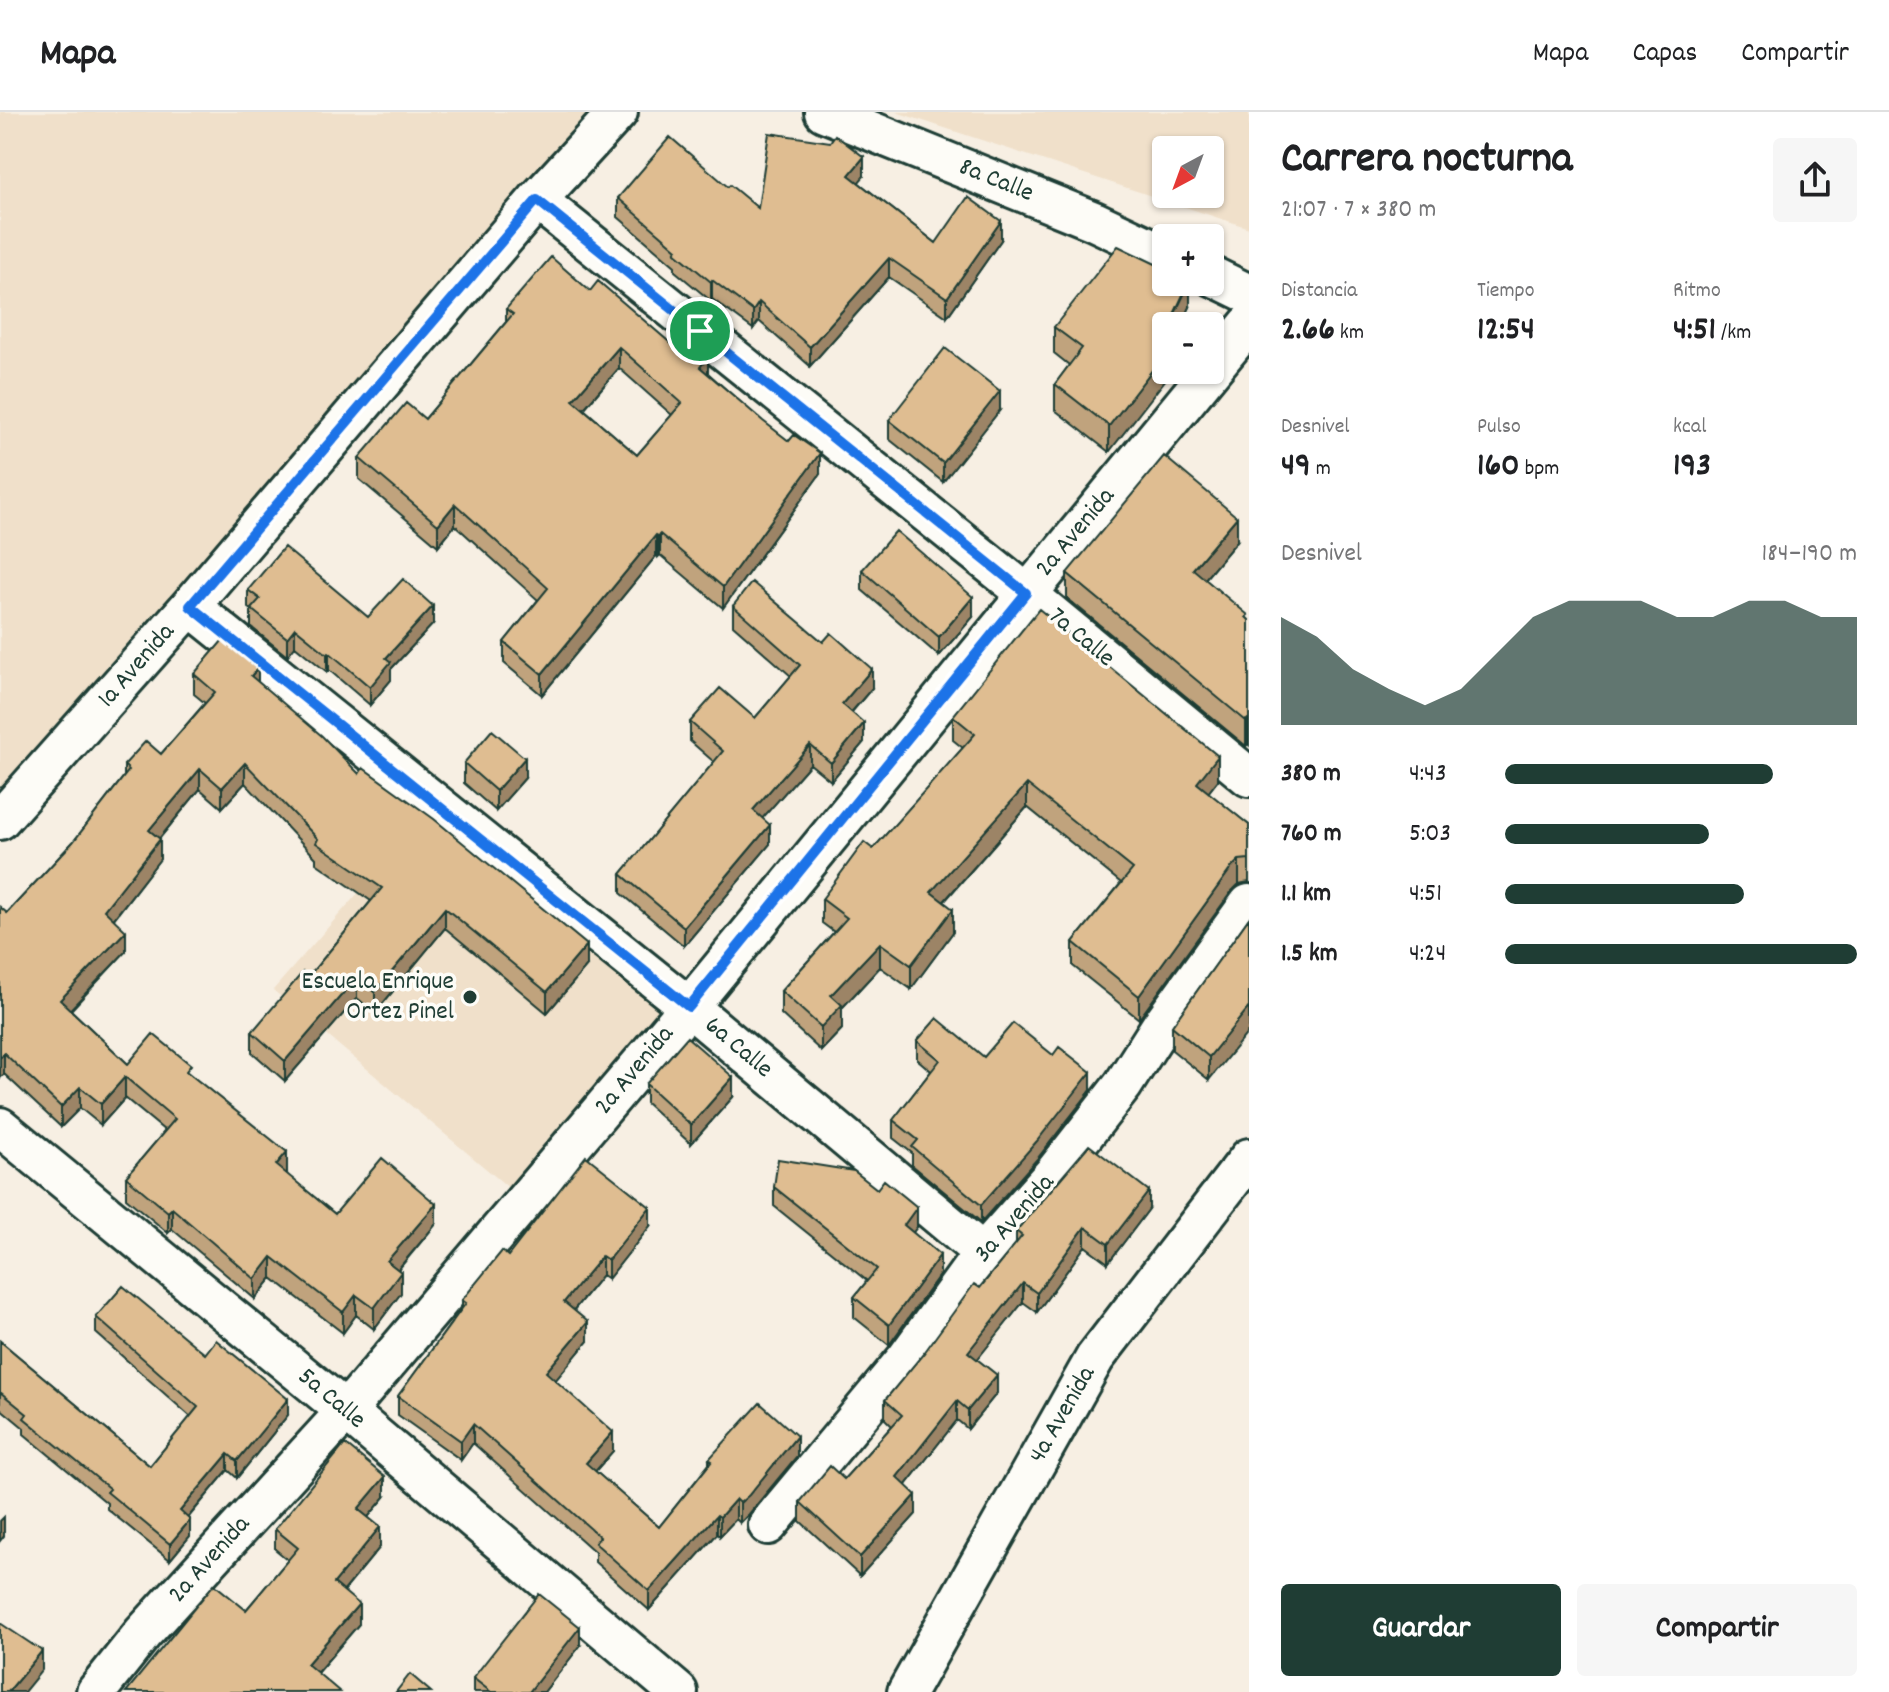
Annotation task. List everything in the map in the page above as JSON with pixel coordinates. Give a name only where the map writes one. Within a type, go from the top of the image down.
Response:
[{"type":"street","name":"1a Avenida","points":[[0,820],[190,606],[537,200],[618,112]]},
{"type":"street","name":"8a Calle","points":[[824,112],[1094,221],[1152,248]]},
{"type":"street","name":"7a Calle","points":[[537,200],[1026,593],[1249,777]]},
{"type":"street","points":[[1224,282],[1249,294]]},
{"type":"street","name":"2a Avenida","points":[[96,1692],[143,1633],[346,1411],[689,1007],[1249,324]]},
{"type":"street","name":"6a Calle","points":[[190,606],[689,1007],[983,1253]]},
{"type":"street","name":"3a Avenida","points":[[768,1525],[906,1359],[983,1253],[1054,1173],[1123,1085],[1160,1027],[1249,904]]},
{"type":"street","name":"5a Calle","points":[[0,1127],[346,1411],[668,1684]]},
{"type":"street","name":"4a Avenida","points":[[907,1692],[1095,1358],[1249,1158]]},
{"type":"shaded area","points":[[0,112],[597,112],[0,792]]},
{"type":"shaded area","points":[[896,112],[1249,112],[1249,228],[1188,208],[1224,208],[1224,136],[1152,136],[1152,196]]},
{"type":"shaded area","name":"Escuela Enrique Ortez Pinel","points":[[430,811],[667,1004],[509,1188],[273,990]]},
{"type":"building","points":[[769,133],[830,142],[835,135],[864,157],[849,175],[936,243],[968,197],[1001,221],[947,298],[889,258],[810,347],[759,302],[753,311],[711,282],[618,198],[670,137],[728,187],[730,185],[758,208]]},
{"type":"building","points":[[1118,246],[1152,262],[1152,296],[1182,296],[1175,312],[1152,312],[1152,370],[1109,426],[1055,384],[1082,348],[1054,327]]},
{"type":"building","points":[[551,257],[590,291],[598,281],[674,346],[683,335],[708,357],[700,367],[789,441],[794,435],[820,453],[723,587],[660,534],[656,535],[542,674],[504,642],[548,588],[455,504],[438,525],[359,458],[406,403],[425,419],[513,314],[506,309]],"holes":[[[619,347],[682,403],[637,455],[573,400]]]},
{"type":"building","points":[[945,348],[1000,391],[943,463],[889,420]]},
{"type":"building","points":[[1164,456],[1237,517],[1193,569],[1248,615],[1249,721],[1067,573]]},
{"type":"building","points":[[896,531],[973,597],[939,637],[862,570]]},
{"type":"building","points":[[284,547],[368,617],[403,579],[433,606],[386,658],[391,662],[370,687],[295,628],[287,638],[251,609],[260,599],[248,590]]},
{"type":"building","points":[[752,582],[823,642],[831,633],[872,669],[842,704],[864,723],[831,763],[810,745],[753,810],[770,825],[684,927],[621,874],[723,751],[690,722],[720,688],[755,718],[800,665],[733,606]]},
{"type":"building","points":[[1039,609],[1218,756],[1197,783],[1249,825],[1249,859],[1239,860],[1232,867],[1139,996],[1073,942],[1133,869],[1027,784],[931,892],[953,909],[911,965],[880,943],[831,995],[842,1005],[821,1027],[781,991],[847,918],[822,899],[864,842],[873,849],[975,734],[953,716]]},
{"type":"building","points":[[223,640],[258,668],[251,676],[322,736],[359,774],[363,768],[434,819],[587,945],[547,992],[445,908],[375,992],[357,977],[285,1061],[252,1032],[303,972],[308,977],[382,888],[316,843],[318,839],[245,763],[222,788],[200,769],[149,830],[160,839],[104,910],[126,931],[60,1000],[128,1064],[153,1034],[191,1065],[186,1071],[287,1152],[276,1165],[335,1214],[382,1158],[436,1204],[387,1261],[401,1272],[374,1308],[356,1295],[343,1312],[272,1257],[255,1279],[172,1208],[168,1212],[126,1177],[175,1119],[125,1077],[101,1104],[80,1087],[61,1107],[4,1053],[0,1058],[0,907],[7,913],[73,842],[129,770],[124,765],[146,741],[161,754],[215,692],[194,674]]},
{"type":"building","points":[[492,730],[525,758],[496,791],[464,763]]},
{"type":"building","points":[[1249,918],[1249,1007],[1209,1057],[1172,1026]]},
{"type":"building","points":[[937,1018],[984,1057],[1013,1023],[1053,1055],[1059,1047],[1091,1072],[981,1205],[912,1147],[918,1140],[893,1120],[940,1060],[917,1041]]},
{"type":"building","points":[[687,1037],[733,1077],[691,1125],[646,1084]]},
{"type":"building","points":[[1089,1145],[1149,1191],[1108,1244],[1085,1227],[1037,1293],[1023,1283],[968,1352],[997,1375],[968,1410],[957,1401],[897,1477],[916,1495],[860,1557],[800,1502],[830,1466],[844,1479],[902,1415],[885,1400],[974,1284],[980,1288],[1022,1236],[1016,1231]]},
{"type":"building","points":[[586,1156],[650,1207],[608,1260],[602,1256],[564,1302],[588,1322],[546,1372],[613,1432],[586,1463],[659,1527],[712,1461],[709,1459],[760,1403],[797,1436],[749,1495],[740,1503],[736,1499],[720,1517],[717,1515],[649,1591],[595,1543],[600,1537],[473,1424],[461,1441],[398,1396],[466,1303],[462,1300],[502,1251],[508,1256]]},
{"type":"building","points":[[778,1159],[854,1171],[877,1189],[884,1180],[917,1207],[904,1225],[940,1255],[889,1325],[854,1297],[877,1269],[774,1187]]},
{"type":"building","points":[[123,1286],[205,1354],[216,1340],[288,1399],[237,1461],[228,1454],[180,1511],[190,1520],[170,1544],[107,1492],[110,1489],[24,1418],[27,1414],[0,1392],[0,1341],[150,1466],[198,1407],[96,1317]]},
{"type":"building","points":[[345,1444],[385,1477],[358,1509],[380,1527],[334,1583],[359,1604],[307,1664],[340,1692],[126,1692],[214,1584],[246,1610],[298,1548],[275,1529]]},
{"type":"building","points":[[539,1594],[580,1627],[529,1692],[491,1692],[473,1678]]},
{"type":"building","points":[[0,1623],[42,1651],[8,1692],[0,1692]]},
{"type":"building","points":[[410,1674],[431,1692],[396,1692]]},
{"type":"place","name":"Escuela Enrique Ortez Pinel","points":[[470,997]]},
{"type":"route","points":[[537,200],[700,331],[1026,593],[689,1007],[190,606],[537,200]]}]
